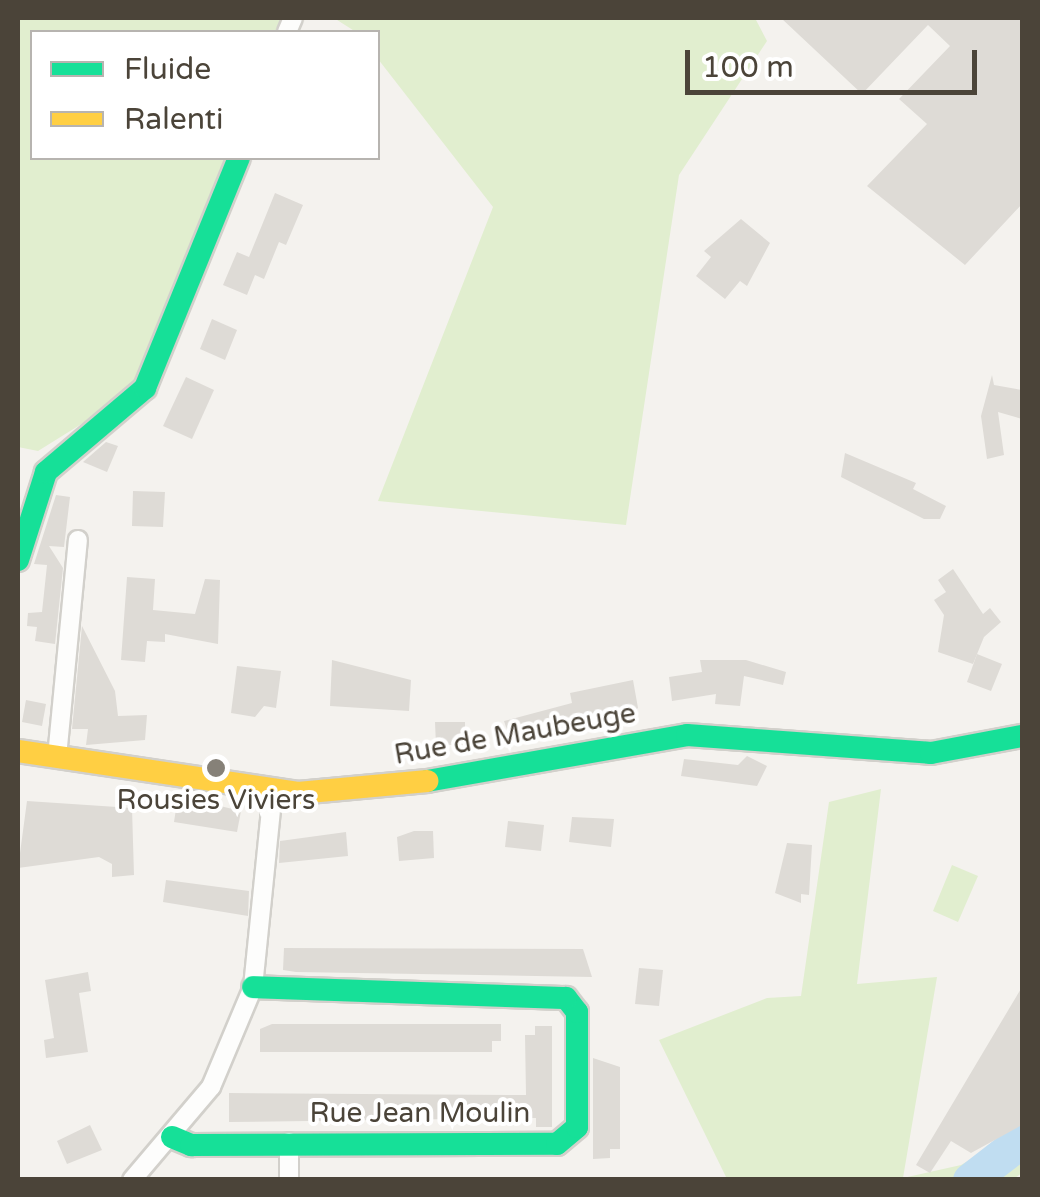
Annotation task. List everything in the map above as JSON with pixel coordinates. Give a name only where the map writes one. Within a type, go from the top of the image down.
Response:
[{"type":"street","points":[[18,560],[46,472],[145,388],[238,160]]},
{"type":"street","points":[[57,757],[78,540]]},
{"type":"street","name":"Rue de Maubeuge","points":[[18,751],[274,790],[402,785],[687,735],[932,753],[1022,736]]},
{"type":"street","points":[[132,1180],[172,1137],[210,1087],[254,987],[274,790]]},
{"type":"street","name":"Rue Jean Moulin","points":[[172,1137],[191,1145],[557,1144],[576,1127],[577,1012],[556,994],[254,987]]},
{"type":"street","points":[[289,1142],[289,1180]]},
{"type":"green space","points":[[18,18],[284,18],[279,30],[30,30],[30,160],[227,160],[128,395],[38,451],[18,447]]},
{"type":"green space","points":[[334,18],[755,18],[767,41],[679,175],[626,525],[378,501],[493,207],[380,62],[380,30],[353,30]]},
{"type":"green space","points":[[881,789],[857,984],[937,977],[903,1178],[961,1165],[1022,1130],[1022,1173],[1012,1180],[727,1179],[659,1040],[767,998],[801,996],[829,802]]},
{"type":"green space","points":[[952,865],[978,876],[958,922],[933,911]]},
{"type":"building","points":[[781,18],[1022,18],[1022,204],[965,265],[867,186],[927,124],[899,99],[950,46],[928,25],[862,94]]},
{"type":"building","points":[[275,193],[303,205],[286,245],[279,242],[264,279],[255,275],[247,295],[223,285],[237,252],[249,257]]},
{"type":"building","points":[[741,219],[770,243],[747,286],[740,281],[725,299],[696,276],[711,257],[704,251]]},
{"type":"building","points":[[212,319],[237,330],[225,360],[200,349]]},
{"type":"building","points":[[992,375],[994,385],[1022,390],[1022,419],[998,412],[1004,455],[987,459],[981,416]]},
{"type":"building","points":[[186,377],[214,390],[192,439],[163,426]]},
{"type":"building","points":[[106,442],[118,446],[107,472],[83,462]]},
{"type":"building","points":[[845,453],[916,483],[913,489],[946,506],[940,519],[924,519],[841,477]]},
{"type":"building","points":[[133,491],[165,492],[163,527],[132,526]]},
{"type":"building","points":[[56,495],[70,497],[64,547],[49,546],[63,568],[55,644],[35,641],[37,627],[27,626],[28,613],[42,612],[47,565],[34,564]]},
{"type":"building","points":[[953,569],[983,614],[990,608],[1001,622],[984,637],[973,664],[938,652],[944,615],[934,600],[946,592],[938,580]]},
{"type":"building","points":[[127,577],[155,579],[153,610],[195,614],[205,579],[220,580],[218,644],[165,634],[165,642],[147,641],[145,662],[121,660]]},
{"type":"building","points":[[82,626],[115,691],[118,716],[147,715],[145,740],[86,745],[88,729],[72,729]]},
{"type":"building","points":[[977,654],[1002,664],[991,691],[967,682]]},
{"type":"building","points":[[332,660],[411,680],[409,711],[330,706]]},
{"type":"building","points":[[700,660],[746,660],[786,672],[783,685],[744,676],[740,706],[715,704],[716,694],[672,701],[669,677],[702,672]]},
{"type":"building","points":[[237,666],[281,671],[276,708],[264,706],[255,717],[231,713]]},
{"type":"building","points":[[633,680],[638,708],[628,716],[556,723],[511,742],[504,721],[572,703],[570,693]]},
{"type":"building","points":[[26,700],[46,704],[42,726],[22,722]]},
{"type":"building","points":[[435,722],[465,722],[465,745],[436,745]]},
{"type":"building","points":[[747,756],[767,766],[757,786],[681,776],[684,759],[738,765]]},
{"type":"building","points":[[178,796],[241,811],[237,832],[174,822]]},
{"type":"building","points":[[27,801],[132,808],[134,875],[112,877],[112,864],[99,857],[18,868]]},
{"type":"building","points":[[572,817],[614,819],[611,847],[569,842]]},
{"type":"building","points":[[508,821],[544,825],[541,851],[505,847]]},
{"type":"building","points":[[414,831],[433,831],[434,858],[399,861],[397,837]]},
{"type":"building","points":[[346,832],[348,856],[279,863],[280,841]]},
{"type":"building","points":[[787,843],[812,845],[809,895],[801,894],[801,903],[775,893]]},
{"type":"building","points":[[166,880],[249,891],[248,916],[163,902]]},
{"type":"building","points":[[284,948],[583,949],[592,977],[296,972],[283,970]]},
{"type":"building","points":[[639,968],[663,970],[659,1006],[635,1004]]},
{"type":"building","points":[[88,972],[91,991],[79,993],[88,1052],[46,1058],[44,1040],[54,1038],[45,980]]},
{"type":"building","points":[[1022,987],[1022,1125],[971,1153],[951,1141],[930,1173],[916,1165]]},
{"type":"building","points":[[272,1024],[501,1024],[501,1041],[492,1041],[492,1052],[260,1052],[260,1029]]},
{"type":"building","points":[[535,1026],[552,1026],[552,1127],[536,1127],[536,1118],[229,1122],[229,1093],[526,1095],[525,1035],[535,1035]]},
{"type":"building","points":[[593,1058],[620,1067],[620,1149],[610,1149],[610,1158],[593,1159]]},
{"type":"building","points":[[90,1125],[102,1150],[67,1164],[57,1141]]},
{"type":"waterway","points":[[970,1180],[1022,1140]]},
{"type":"traffic: fast","points":[[18,560],[46,472],[145,388],[238,160]]},
{"type":"traffic: fast","points":[[427,781],[687,735],[931,753],[1022,736]]},
{"type":"traffic: fast","points":[[172,1137],[191,1145],[557,1144],[577,1127],[577,1012],[566,998],[253,987]]},
{"type":"traffic: slow","points":[[18,751],[298,793],[427,781]]},
{"type":"place","name":"Rousies Viviers","points":[[216,768]]}]
